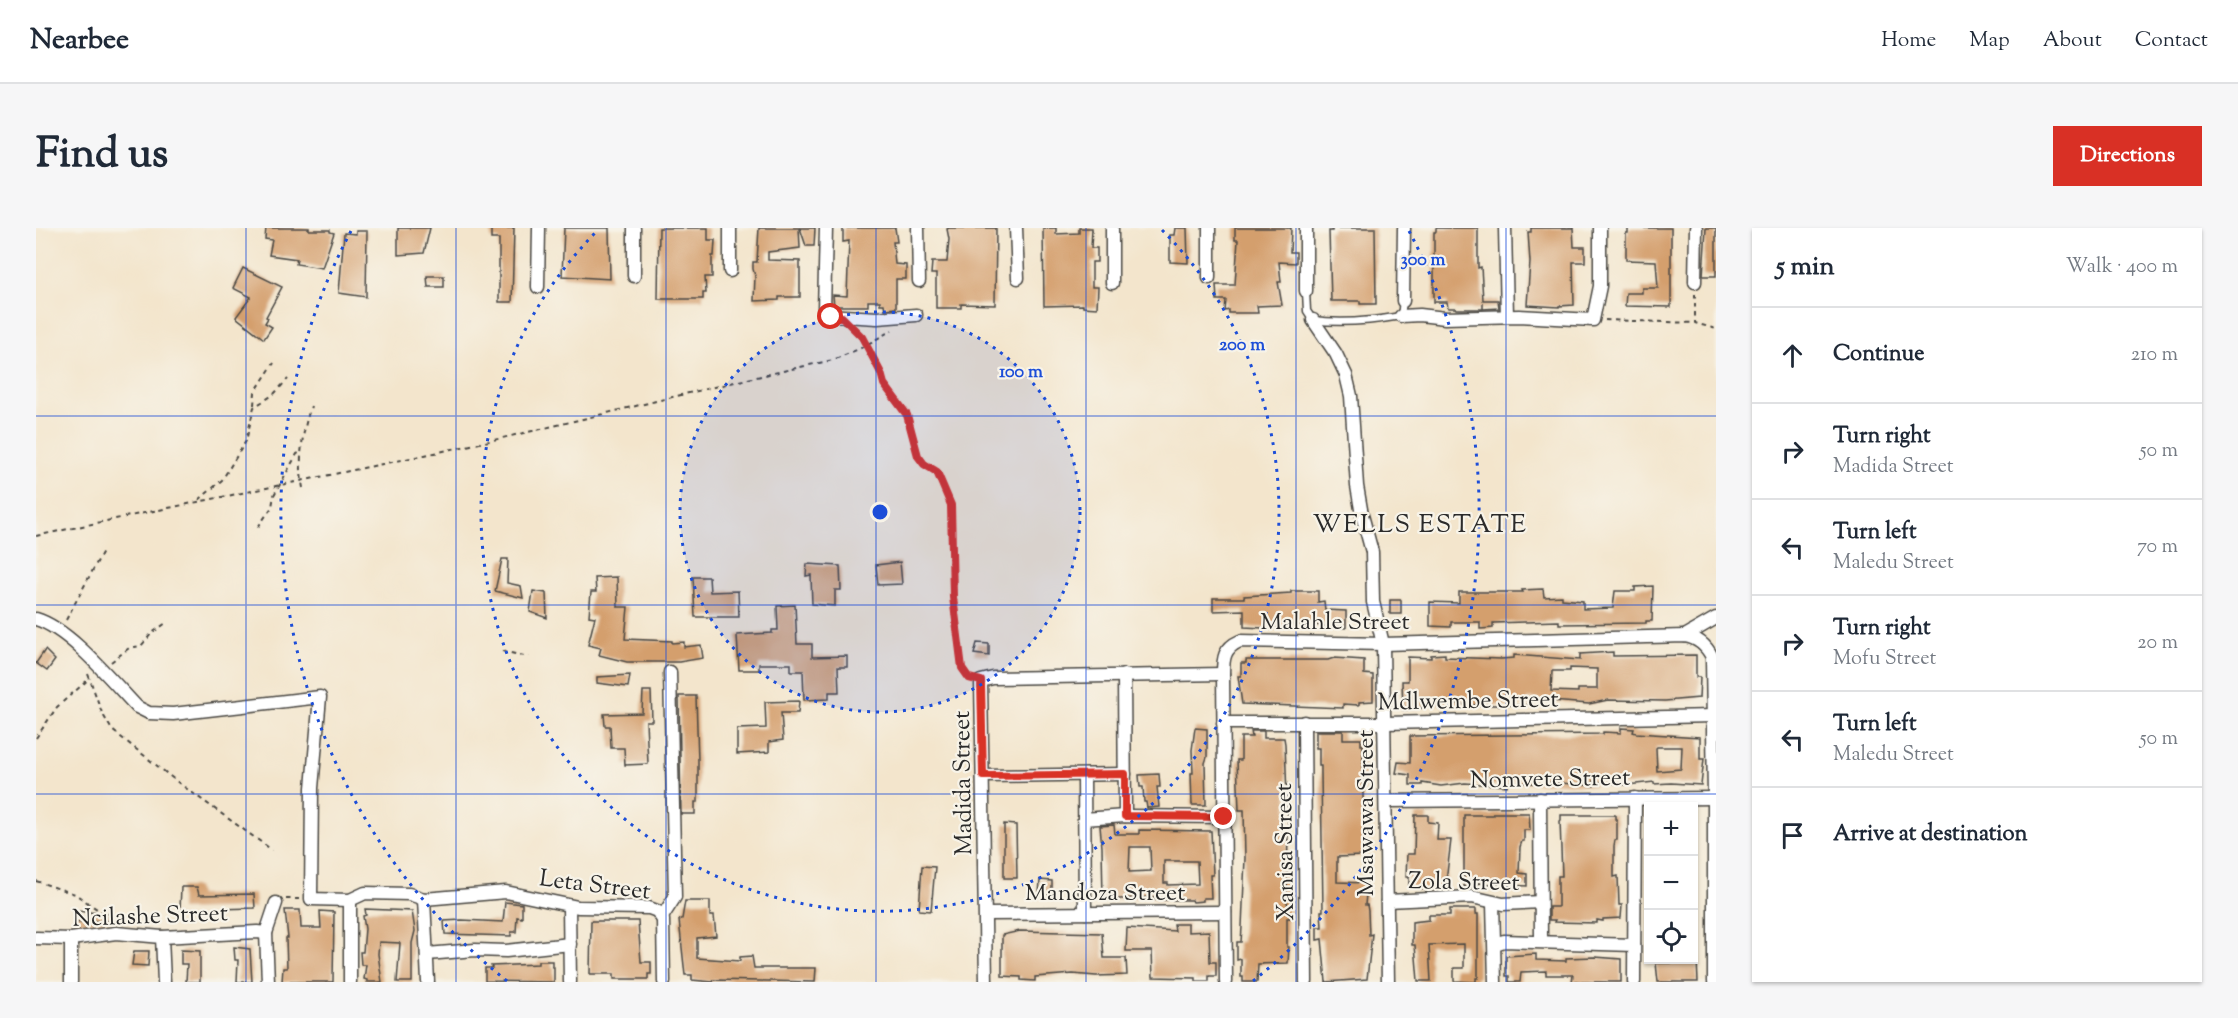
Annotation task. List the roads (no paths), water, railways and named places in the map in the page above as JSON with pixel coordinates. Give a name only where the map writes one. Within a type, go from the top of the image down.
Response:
[{"type":"street","points":[[538,228],[538,287]]},
{"type":"street","points":[[634,228],[634,276]]},
{"type":"street","points":[[730,228],[730,271]]},
{"type":"street","points":[[826,228],[825,312],[828,316],[877,318],[916,315]]},
{"type":"street","points":[[918,228],[919,281]]},
{"type":"street","points":[[1016,228],[1018,278]]},
{"type":"street","points":[[1112,228],[1112,283]]},
{"type":"street","points":[[1209,228],[1209,278]]},
{"type":"street","points":[[1306,228],[1306,291]]},
{"type":"street","points":[[1403,301],[1404,228]]},
{"type":"street","points":[[1505,228],[1507,316]]},
{"type":"street","points":[[1401,316],[1420,315],[1445,318],[1507,316],[1593,320],[1600,286],[1600,228]]},
{"type":"street","points":[[1695,282],[1696,228]]},
{"type":"street","name":"Msawawa Street","points":[[1312,320],[1336,354],[1346,375],[1357,486],[1372,552],[1373,602],[1383,644],[1386,723],[1388,982]]},
{"type":"street","points":[[1685,636],[1716,618]]},
{"type":"street","name":"Leta Street","points":[[36,619],[44,621],[69,638],[137,707],[149,713],[173,714],[320,697],[312,788],[311,899],[350,900],[365,893],[377,892],[409,894],[424,899],[506,891],[569,906],[650,908],[662,917],[664,982]]},
{"type":"street","points":[[1685,636],[1701,642],[1712,657],[1715,798],[1714,982]]},
{"type":"street","name":"Malahle Street","points":[[1226,982],[1222,674],[1226,651],[1231,645],[1240,641],[1383,644],[1685,636]]},
{"type":"street","points":[[662,917],[675,897],[670,672]]},
{"type":"street","name":"Madida Street","points":[[986,982],[981,681],[993,678],[1222,674]]},
{"type":"street","points":[[1125,675],[1125,816]]},
{"type":"street","name":"Mdlwembe Street","points":[[1223,723],[1386,723],[1714,716]]},
{"type":"street","name":"Xanisa Street","points":[[1304,723],[1306,982]]},
{"type":"street","points":[[983,776],[1125,774]]},
{"type":"street","points":[[1084,776],[1085,913]]},
{"type":"street","points":[[1634,982],[1635,798]]},
{"type":"street","name":"Nomvete Street","points":[[1386,801],[1715,798]]},
{"type":"street","points":[[1540,799],[1541,941]]},
{"type":"street","points":[[1084,819],[1125,816],[1224,817]]},
{"type":"street","name":"Zola Street","points":[[1387,901],[1472,897],[1493,903],[1540,902]]},
{"type":"street","points":[[424,899],[428,982]]},
{"type":"street","points":[[350,900],[350,982]]},
{"type":"street","points":[[268,982],[266,933],[276,903]]},
{"type":"street","points":[[1493,903],[1496,982]]},
{"type":"street","points":[[569,906],[570,982]]},
{"type":"street","name":"Mandoza Street","points":[[986,914],[1225,912]]},
{"type":"street","name":"Ncilashe Street","points":[[36,938],[71,939],[102,934],[162,937],[266,933]]},
{"type":"street","points":[[162,937],[164,982]]},
{"type":"street","points":[[70,982],[71,939]]},
{"type":"street","points":[[1495,944],[1504,941],[1541,941],[1634,945]]},
{"type":"street","points":[[427,954],[507,951],[570,944]]},
{"type":"lane","points":[[1306,291],[1307,311],[1312,320],[1359,321],[1401,316],[1403,301]]},
{"type":"district","name":"WELLS ESTATE","points":[[1420,523]]}]
